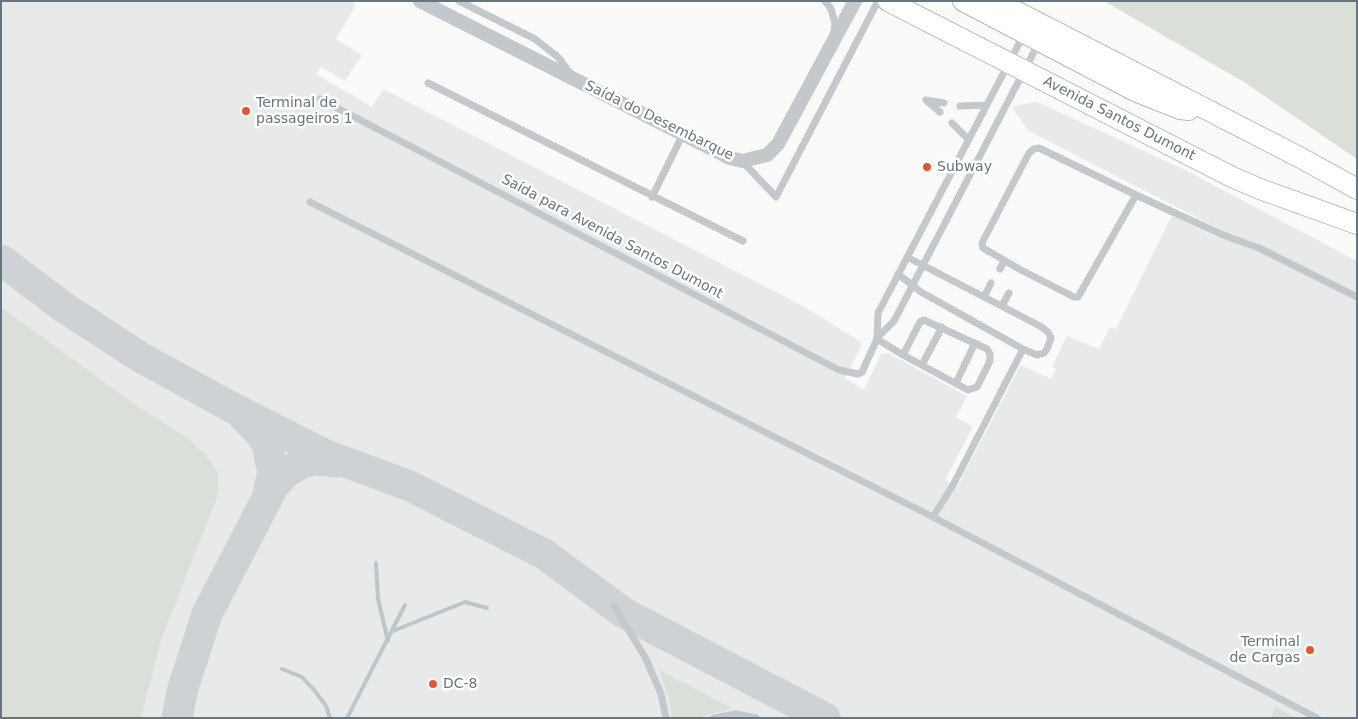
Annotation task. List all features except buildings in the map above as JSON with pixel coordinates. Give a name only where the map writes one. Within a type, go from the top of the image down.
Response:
[{"type":"main road","name":"Avenida Santos Dumont","points":[[888,1],[1232,177],[1357,224]]},
{"type":"main road","points":[[963,1],[1215,114],[1357,189]]},
{"type":"main road","points":[[996,1],[1021,28],[1159,102],[1180,109],[1215,114]]},
{"type":"street","points":[[420,1],[575,80]]},
{"type":"street","name":"Saída do Desembarque","points":[[575,80],[730,158],[742,161],[767,155],[778,144],[855,1]]},
{"type":"lane","name":"Saída do Desembarque","points":[[458,1],[548,48],[575,80]]},
{"type":"lane","points":[[825,1],[831,9],[835,23],[833,39]]},
{"type":"lane","points":[[742,161],[776,197],[878,1]]},
{"type":"lane","points":[[876,339],[894,320],[923,265],[1016,67],[1021,28]]},
{"type":"lane","points":[[876,339],[878,313],[898,274],[986,105],[1016,67],[1021,28]]},
{"type":"lane","points":[[428,83],[743,241]]},
{"type":"lane","name":"Saída para Avenida Santos Dumont","points":[[320,99],[839,370],[852,375],[862,372],[876,339]]},
{"type":"lane","points":[[940,112],[926,100],[944,103]]},
{"type":"lane","points":[[960,106],[986,105]]},
{"type":"lane","points":[[952,123],[968,139]]},
{"type":"lane","points":[[652,197],[682,134]]},
{"type":"lane","points":[[1136,195],[1078,297],[1074,297],[1021,270],[983,248],[982,243],[1029,153],[1039,148],[1223,235],[1259,248],[1357,297]]},
{"type":"lane","points":[[310,202],[933,517],[1317,718]]},
{"type":"lane","points":[[898,274],[912,286],[1023,349],[1037,355],[1044,353],[1051,338],[1048,332],[1040,326],[907,257]]},
{"type":"lane","points":[[1000,269],[1004,260]]},
{"type":"lane","points":[[1017,278],[1021,270]]},
{"type":"lane","points":[[984,297],[991,284]]},
{"type":"lane","points":[[1002,306],[1009,293]]},
{"type":"lane","points":[[876,339],[903,355],[968,390],[974,390],[986,370],[990,354],[987,349],[924,320],[920,322],[903,355]]},
{"type":"lane","points":[[922,365],[942,327]]},
{"type":"lane","points":[[956,383],[975,343]]},
{"type":"lane","points":[[933,517],[952,485],[1023,349]]},
{"type":"lane","points":[[614,606],[646,658],[663,701],[666,718]]},
{"type":"lane","points":[[714,718],[736,714],[756,718]]},
{"type":"shaded area","points":[[1,1],[351,1],[356,5],[336,39],[362,55],[345,81],[321,67],[316,74],[372,107],[383,89],[801,305],[863,343],[845,378],[864,390],[881,354],[888,353],[967,396],[956,417],[973,427],[945,480],[957,487],[1021,365],[1051,379],[1056,369],[1052,367],[1067,336],[1099,349],[1110,327],[1116,329],[1172,215],[1221,239],[1225,232],[1029,131],[1012,108],[1018,105],[1037,102],[1183,169],[1357,261],[1357,718],[1,718]]},
{"type":"shaded area","points":[[1104,1],[1357,1],[1357,159],[1244,82]]},
{"type":"shaded area","points":[[1,307],[137,406],[188,438],[204,453],[218,472],[216,500],[161,640],[141,718],[1,718]]},
{"type":"shaded area","points":[[659,670],[732,708],[698,718],[672,718],[669,699]]},
{"type":"shaded area","points":[[1276,707],[1296,718],[1271,718]]},
{"type":"waterway","points":[[376,563],[378,599],[388,641]]},
{"type":"waterway","points":[[393,631],[465,602],[487,608]]},
{"type":"waterway","points":[[347,718],[405,605]]},
{"type":"waterway","points":[[282,669],[302,677],[326,706],[330,718]]},
{"type":"taxiway","points":[[1,260],[62,306],[140,357],[233,408],[326,455],[410,486],[544,554],[624,613],[825,718]]},
{"type":"taxiway","points":[[244,417],[259,432],[267,444],[273,472],[267,498]]},
{"type":"taxiway","points":[[177,718],[183,688],[207,614],[274,485],[287,472],[304,462],[317,460],[338,462]]},
{"type":"place","name":"Terminal de passageiros 1","points":[[246,111]]},
{"type":"place","name":"Subway","points":[[927,167]]},
{"type":"place","name":"Terminal de Cargas","points":[[1310,650]]},
{"type":"place","name":"DC-8","points":[[433,684]]}]
